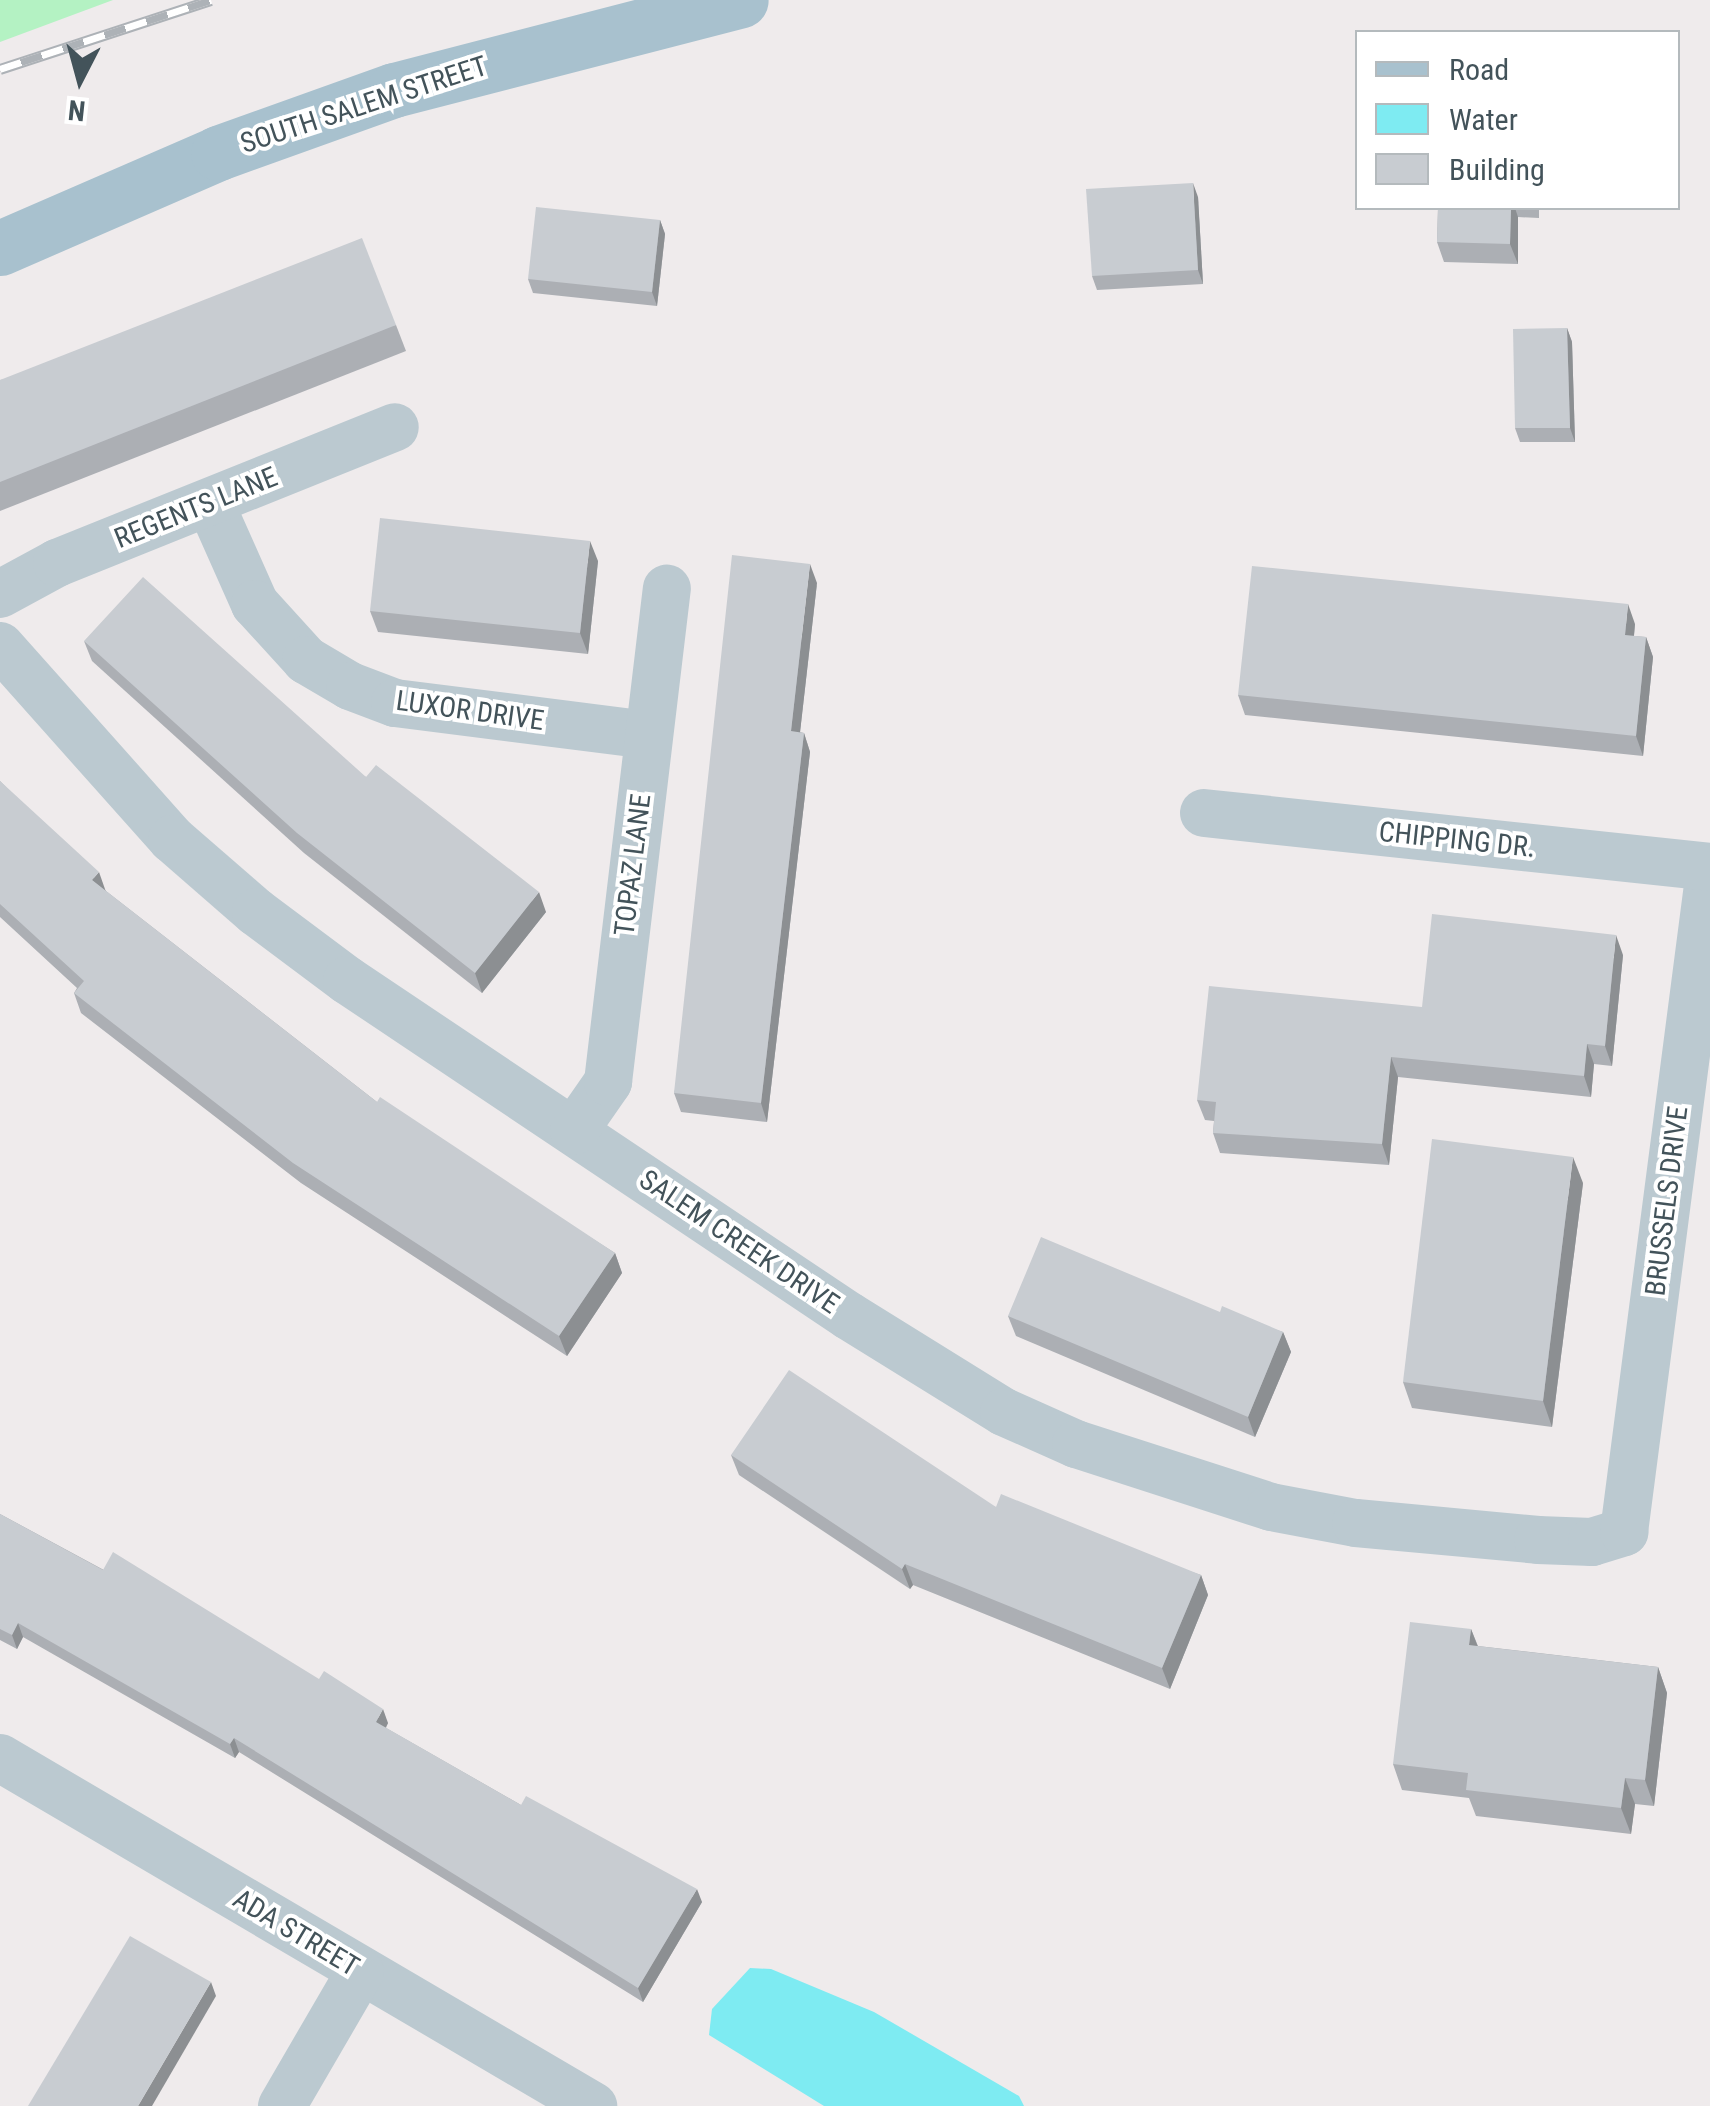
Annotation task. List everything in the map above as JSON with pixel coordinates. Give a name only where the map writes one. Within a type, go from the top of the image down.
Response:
[{"type":"main road","name":"SOUTH SALEM STREET","points":[[0,248],[218,153],[394,90],[742,0]]},
{"type":"street","name":"REGENTS LANE","points":[[0,594],[57,564],[395,427]]},
{"type":"street","name":"LUXOR DRIVE","points":[[210,503],[255,604],[306,660],[350,686],[395,703],[648,735]]},
{"type":"street","name":"TOPAZ LANE","points":[[574,1131],[608,1082],[666,589]]},
{"type":"street","name":"SALEM CREEK DRIVE","points":[[0,646],[172,838],[256,912],[346,980],[865,1325],[1004,1412],[1076,1444],[1271,1507],[1356,1522],[1538,1540],[1592,1542],[1624,1532]]},
{"type":"street","name":"CHIPPING DR.","points":[[1204,814],[1710,869]]},
{"type":"street","name":"BRUSSELS DRIVE","points":[[1624,1532],[1710,869]]},
{"type":"street","name":"ADA STREET","points":[[0,1758],[593,2106]]},
{"type":"street","points":[[282,2106],[360,1972]]},
{"type":"green space","points":[[0,0],[113,0],[0,42]]},
{"type":"water","points":[[750,1968],[771,1969],[874,2012],[1019,2096],[1024,2106],[824,2106],[709,2035],[712,2009]]},
{"type":"building","points":[[1193,183],[1198,270],[1092,276],[1086,189]]},
{"type":"building","points":[[536,207],[660,220],[652,292],[528,279]]},
{"type":"building","points":[[1438,210],[1511,210],[1510,244],[1437,242]]},
{"type":"building","points":[[362,238],[396,325],[0,482],[0,380]]},
{"type":"building","points":[[1567,328],[1570,428],[1515,428],[1513,329]]},
{"type":"building","points":[[380,518],[590,541],[580,633],[370,611]]},
{"type":"building","points":[[732,555],[810,564],[791,731],[804,733],[761,1103],[674,1093]]},
{"type":"building","points":[[1252,566],[1628,604],[1625,635],[1646,637],[1636,736],[1238,695]]},
{"type":"building","points":[[143,577],[366,777],[376,765],[539,892],[475,973],[297,833],[84,641]]},
{"type":"building","points":[[0,781],[99,872],[92,880],[377,1102],[380,1097],[615,1253],[559,1336],[293,1163],[74,993],[84,981],[0,904]]},
{"type":"building","points":[[1432,914],[1616,935],[1605,1046],[1587,1044],[1584,1076],[1391,1057],[1382,1144],[1213,1133],[1216,1102],[1197,1100],[1209,986],[1422,1007]]},
{"type":"building","points":[[1432,1139],[1573,1157],[1543,1401],[1403,1382]]},
{"type":"building","points":[[1041,1237],[1220,1312],[1222,1306],[1283,1332],[1248,1417],[1008,1316]]},
{"type":"building","points":[[789,1370],[996,1507],[1001,1494],[1201,1575],[1162,1668],[905,1564],[902,1569],[731,1455]]},
{"type":"building","points":[[0,1514],[103,1570],[113,1552],[319,1679],[324,1671],[383,1709],[376,1722],[521,1805],[526,1796],[697,1889],[638,1988],[234,1738],[230,1744],[18,1623],[12,1635],[0,1629]]},
{"type":"building","points":[[1410,1622],[1471,1629],[1469,1645],[1658,1667],[1645,1780],[1625,1778],[1621,1808],[1466,1790],[1468,1773],[1393,1764]]},
{"type":"building","points":[[130,1936],[211,1982],[138,2106],[28,2106]]},
{"type":"railway","points":[[0,69],[211,0]]}]
